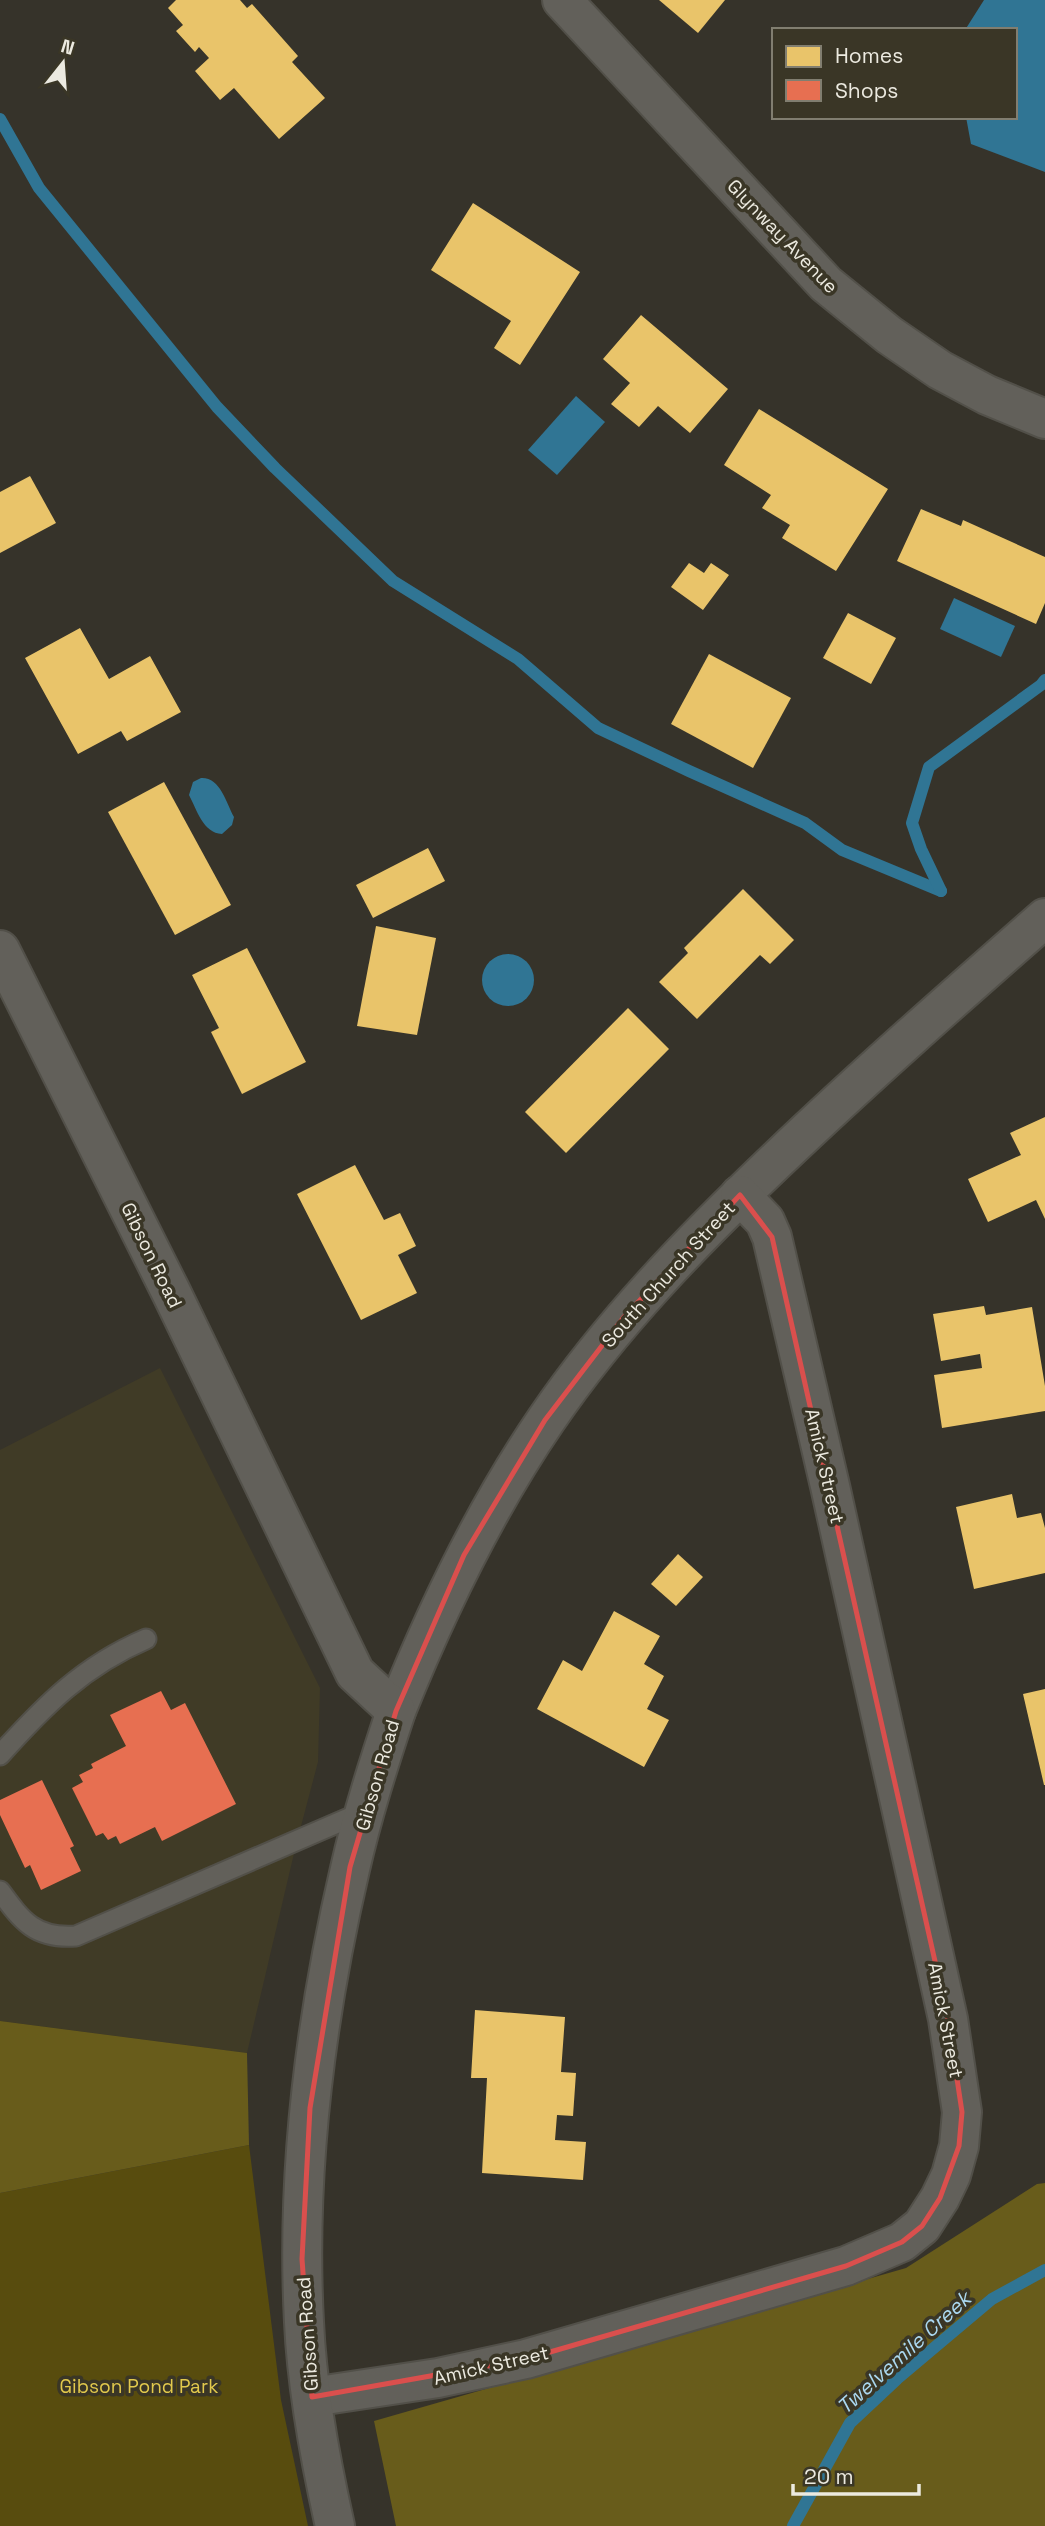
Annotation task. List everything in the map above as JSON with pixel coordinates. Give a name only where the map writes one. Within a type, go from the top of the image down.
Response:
[{"type":"street","name":"Glynway Avenue","points":[[562,0],[826,285],[889,335],[940,370],[987,395],[1045,419]]},
{"type":"street","name":"South Church Street","points":[[396,1711],[427,1633],[464,1555],[545,1420],[624,1317],[740,1195],[843,1098],[1045,918]]},
{"type":"street","name":"Gibson Road","points":[[0,950],[355,1672],[396,1711],[350,1867],[322,2013],[310,2108],[303,2202],[304,2323],[323,2470],[335,2526]]},
{"type":"street","name":"Amick Street","points":[[312,2397],[438,2378],[526,2359],[846,2266],[902,2242],[922,2226],[951,2175],[959,2146],[962,2112],[947,2019],[830,1486],[772,1237],[765,1221],[740,1195]]},
{"type":"lane","points":[[0,1755],[45,1705],[94,1665],[146,1639]]},
{"type":"lane","points":[[0,1891],[29,1926],[52,1936],[76,1936],[366,1811]]},
{"type":"highlighted area","points":[[740,1195],[772,1237],[948,2019],[962,2112],[959,2146],[940,2198],[922,2226],[902,2242],[846,2266],[526,2359],[312,2397],[302,2259],[310,2108],[350,1867],[396,1711],[464,1555],[545,1420],[624,1317]]},
{"type":"shaded area","points":[[160,1368],[320,1688],[318,1762],[247,2053],[0,2021],[0,1450]]},
{"type":"shaded area","points":[[0,2021],[247,2053],[249,2145],[0,2193]]},
{"type":"shaded area","points":[[1045,2183],[1045,2526],[396,2526],[374,2421],[906,2268],[1037,2184]]},
{"type":"green space","name":"Gibson Pond Park","points":[[249,2145],[281,2400],[308,2526],[0,2526],[0,2193]]},
{"type":"water","points":[[984,0],[1045,0],[1045,172],[971,144],[966,119],[1017,119],[1017,28],[966,28]]},
{"type":"water","points":[[576,396],[605,422],[557,475],[528,450]]},
{"type":"water","points":[[954,598],[1015,626],[1001,657],[940,629]]},
{"type":"water","points":[[201,778],[218,786],[234,817],[232,825],[222,834],[215,833],[205,825],[189,795],[193,782]]},
{"type":"water","points":[[508,954],[518,956],[526,962],[532,970],[532,990],[526,998],[518,1004],[508,1006],[498,1004],[490,998],[484,990],[482,980],[484,970],[490,962],[498,956]]},
{"type":"building: Homes","points":[[176,0],[240,0],[247,8],[252,4],[298,56],[292,62],[325,98],[279,139],[234,88],[220,100],[195,71],[209,58],[199,47],[195,52],[176,31],[183,25],[168,8]]},
{"type":"building: Homes","points":[[659,0],[725,0],[698,33]]},
{"type":"building: Homes","points":[[473,203],[580,272],[520,365],[494,348],[511,321],[431,270]]},
{"type":"building: Homes","points":[[641,315],[728,389],[690,433],[658,406],[639,427],[611,404],[630,383],[603,359]]},
{"type":"building: Homes","points":[[759,409],[888,489],[836,571],[782,538],[790,525],[762,508],[771,495],[724,465]]},
{"type":"building: Homes","points":[[30,476],[56,523],[0,553],[0,492]]},
{"type":"building: Homes","points":[[921,509],[961,526],[963,520],[1045,557],[1045,603],[1036,624],[897,561]]},
{"type":"building: Homes","points":[[689,563],[704,573],[711,563],[729,575],[703,610],[671,587]]},
{"type":"building: Homes","points":[[848,613],[896,638],[871,684],[823,658]]},
{"type":"building: Homes","points":[[80,628],[109,679],[150,656],[181,712],[127,741],[121,731],[78,754],[25,658]]},
{"type":"building: Homes","points":[[709,654],[791,698],[753,768],[671,724]]},
{"type":"building: Homes","points":[[164,782],[231,905],[175,935],[108,812]]},
{"type":"building: Homes","points":[[428,848],[445,881],[373,918],[356,885]]},
{"type":"building: Homes","points":[[743,889],[794,940],[770,964],[760,955],[697,1019],[659,982],[688,953],[684,948]]},
{"type":"building: Homes","points":[[376,926],[436,938],[417,1035],[357,1026]]},
{"type":"building: Homes","points":[[247,948],[306,1062],[242,1094],[211,1032],[219,1028],[192,975]]},
{"type":"building: Homes","points":[[628,1008],[669,1049],[566,1153],[525,1112]]},
{"type":"building: Homes","points":[[1045,1117],[1045,1219],[1036,1200],[988,1222],[968,1179],[1021,1155],[1010,1133]]},
{"type":"building: Homes","points":[[355,1165],[384,1220],[400,1213],[416,1246],[398,1255],[417,1293],[361,1320],[297,1194]]},
{"type":"building: Homes","points":[[984,1306],[986,1315],[1032,1307],[1045,1386],[1045,1411],[942,1428],[934,1375],[982,1368],[980,1354],[941,1361],[933,1314]]},
{"type":"building: Homes","points":[[1012,1494],[1017,1518],[1041,1513],[1045,1528],[1045,1573],[974,1589],[956,1507]]},
{"type":"building: Homes","points":[[678,1554],[703,1577],[676,1606],[651,1584]]},
{"type":"building: Homes","points":[[614,1611],[660,1636],[644,1664],[664,1676],[647,1709],[669,1720],[644,1767],[537,1709],[563,1660],[582,1671]]},
{"type":"building: Homes","points":[[1045,1689],[1045,1785],[1044,1785],[1023,1694]]},
{"type":"building: Homes","points":[[475,2010],[565,2017],[561,2072],[576,2073],[573,2116],[557,2115],[555,2140],[586,2142],[583,2180],[482,2173],[487,2078],[471,2078]]},
{"type":"building: Shops","points":[[161,1691],[171,1710],[185,1703],[236,1804],[162,1841],[155,1827],[120,1844],[116,1836],[108,1840],[103,1833],[96,1836],[72,1788],[83,1782],[79,1775],[93,1768],[91,1764],[126,1746],[110,1715]]},
{"type":"building: Shops","points":[[42,1780],[74,1846],[70,1848],[81,1871],[41,1890],[30,1865],[25,1868],[0,1815],[0,1800]]},
{"type":"waterway","points":[[0,119],[39,188],[217,407],[275,468],[393,581],[518,659],[598,728],[805,823],[842,850],[941,891]]},
{"type":"waterway","points":[[941,891],[912,823],[929,767],[1045,680]]},
{"type":"waterway","name":"Twelvemile Creek","points":[[793,2526],[850,2423],[897,2379],[992,2299],[1045,2270]]}]
